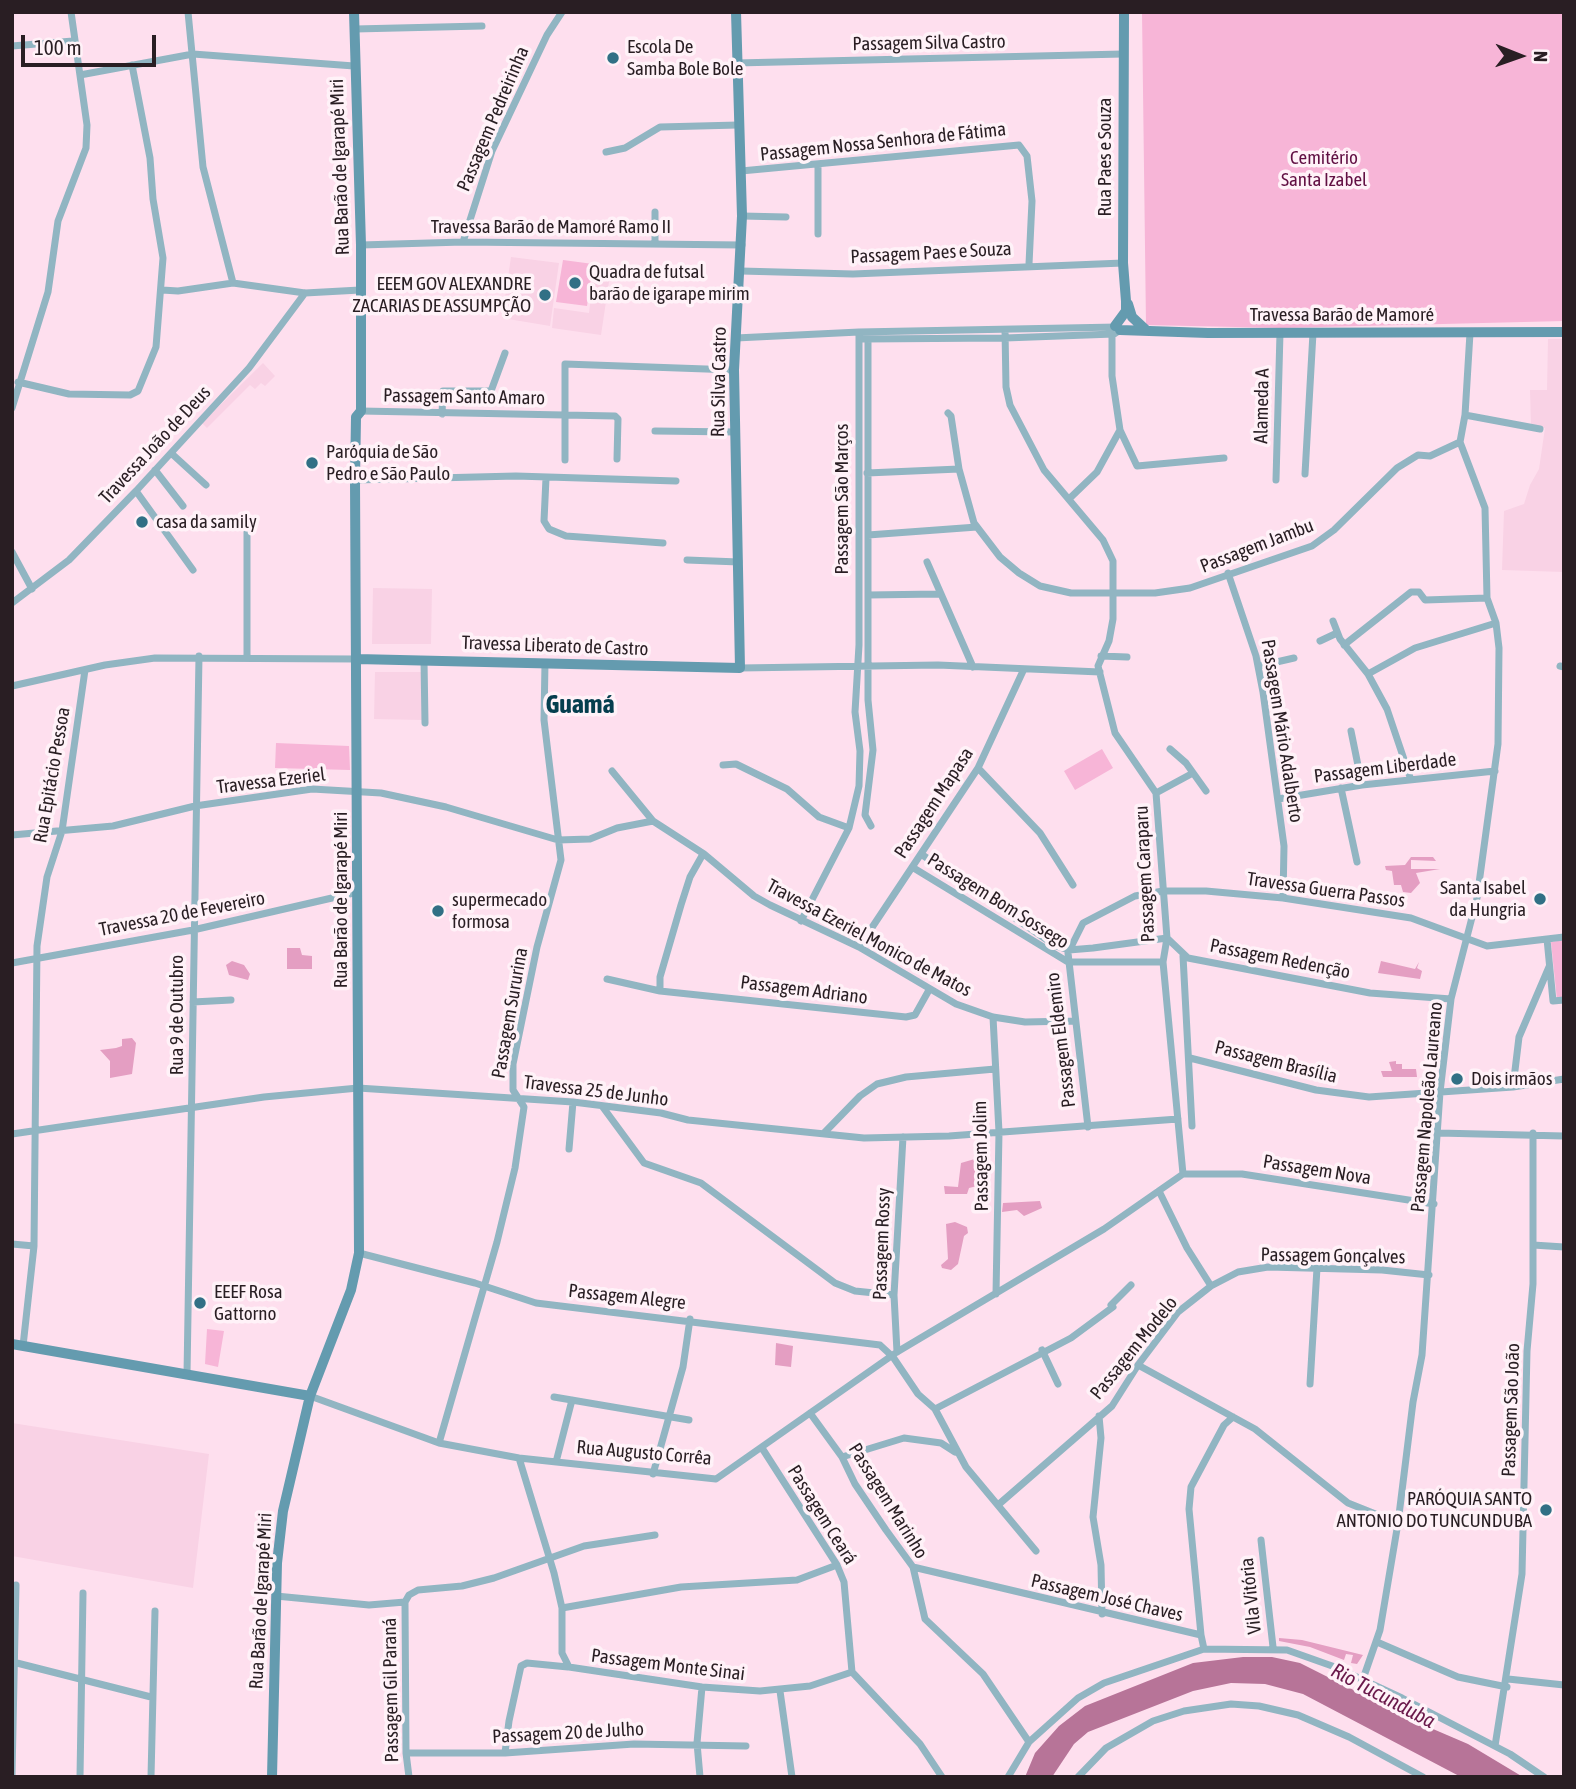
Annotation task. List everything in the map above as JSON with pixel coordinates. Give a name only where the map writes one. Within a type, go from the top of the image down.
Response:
[{"type":"street","points":[[12,408],[48,292],[58,221],[86,148],[87,125],[71,12]]},
{"type":"street","points":[[188,12],[203,166],[233,283]]},
{"type":"street","name":"Rua Barão de Igarapé Miri","points":[[272,1777],[276,1596],[283,1511],[310,1396],[351,1290],[359,1253],[359,789],[355,480],[356,417],[360,411],[361,245],[354,66],[355,12]]},
{"type":"street","name":"Passagem Pedreirinha","points":[[463,242],[492,151],[547,34],[562,12]]},
{"type":"street","name":"Rua Silva Castro","points":[[736,12],[742,216],[734,370],[740,668]]},
{"type":"street","name":"Rua Paes e Souza","points":[[1116,330],[1126,311],[1123,263],[1124,12]]},
{"type":"street","points":[[355,29],[482,26]]},
{"type":"street","points":[[12,46],[73,41]]},
{"type":"street","points":[[80,75],[193,54],[354,66]]},
{"type":"street","name":"Passagem Silva Castro","points":[[736,63],[1123,54]]},
{"type":"street","points":[[12,371],[20,378],[69,394],[117,396],[138,391],[156,347],[163,258],[153,200],[150,158],[132,65]]},
{"type":"street","points":[[606,152],[625,148],[660,127],[738,125]]},
{"type":"street","name":"Passagem Nossa Senhora de Fátima","points":[[741,172],[1014,145],[1026,150],[1032,201],[1029,264]]},
{"type":"street","points":[[818,164],[818,234]]},
{"type":"street","points":[[655,212],[655,242]]},
{"type":"street","points":[[742,216],[786,217]]},
{"type":"street","name":"Travessa Barão de Mamoré Ramo II","points":[[361,245],[463,242],[742,245]]},
{"type":"street","name":"Passagem Paes e Souza","points":[[741,271],[853,274],[1029,264],[1123,263]]},
{"type":"street","points":[[162,290],[233,283],[305,293],[360,290]]},
{"type":"street","name":"Travessa João de Deus","points":[[12,603],[69,560],[136,491],[249,368],[305,293]]},
{"type":"street","name":"Rua Paes e Souza","points":[[1126,301],[1132,317],[1146,330]]},
{"type":"street","points":[[1116,330],[1112,376],[1120,430],[1137,466],[1224,458]]},
{"type":"street","name":"Travessa Barão de Mamoré","points":[[736,338],[1116,330],[1280,333],[1564,332]]},
{"type":"street","name":"Alameda A","points":[[1276,480],[1280,333]]},
{"type":"street","points":[[1306,474],[1313,333]]},
{"type":"street","points":[[1460,442],[1465,415],[1470,333]]},
{"type":"street","name":"Passagem Caraparu","points":[[1005,334],[1006,387],[1010,405],[1044,470],[1108,546],[1113,561],[1115,592],[1109,641],[1101,656],[1100,672],[1115,733],[1156,793],[1167,938],[1163,962],[1183,1174]]},
{"type":"street","name":"Passagem São Marços","points":[[863,335],[868,535],[868,700],[873,750],[865,815],[872,826]]},
{"type":"street","name":"Passagem São Marços","points":[[801,921],[849,828],[859,786],[860,751],[855,712],[863,335]]},
{"type":"street","points":[[442,414],[443,391],[493,389],[505,353]]},
{"type":"street","name":"Passagem Santo Amaro","points":[[565,460],[565,364],[734,370]]},
{"type":"street","name":"Passagem Santo Amaro","points":[[360,411],[617,417],[617,459]]},
{"type":"street","name":"Passagem Jambu","points":[[947,413],[951,416],[959,469],[977,527],[999,558],[1040,586],[1061,592],[1172,592],[1322,541],[1398,468],[1418,455],[1430,456],[1460,442]]},
{"type":"street","points":[[1465,415],[1540,429]]},
{"type":"street","points":[[1069,499],[1097,472],[1120,430]]},
{"type":"street","points":[[655,431],[735,432]]},
{"type":"street","name":"Passagem Napoleão Laureano","points":[[1363,1679],[1377,1642],[1398,1523],[1413,1402],[1422,1355],[1440,1092],[1451,999],[1477,898],[1495,771],[1501,704],[1496,623],[1487,598],[1484,501],[1460,442]]},
{"type":"street","points":[[171,453],[206,485]]},
{"type":"street","points":[[867,473],[959,469]]},
{"type":"street","points":[[155,470],[183,506]]},
{"type":"street","points":[[355,480],[441,476],[676,481]]},
{"type":"street","points":[[546,478],[544,521],[552,531],[566,536],[663,542]]},
{"type":"street","points":[[136,491],[193,570]]},
{"type":"street","points":[[868,535],[977,527]]},
{"type":"street","points":[[247,530],[247,658]]},
{"type":"street","points":[[12,552],[32,589]]},
{"type":"street","points":[[687,560],[739,562]]},
{"type":"street","points":[[927,562],[973,667]]},
{"type":"street","name":"Passagem Mário Adalberto","points":[[1228,573],[1259,666],[1284,846],[1283,898]]},
{"type":"street","points":[[1344,645],[1411,592],[1419,592],[1425,600],[1487,598]]},
{"type":"street","points":[[868,595],[939,594]]},
{"type":"street","points":[[1333,621],[1344,645],[1367,674],[1387,709],[1410,780]]},
{"type":"street","points":[[1367,674],[1415,648],[1496,623]]},
{"type":"street","points":[[1320,641],[1337,633]]},
{"type":"street","name":"Travessa Liberato de Castro","points":[[12,686],[133,660],[200,656],[740,668],[973,667],[1100,672]]},
{"type":"street","name":"Rua 9 de Outubro","points":[[187,1374],[193,930],[198,873],[195,806],[200,656]]},
{"type":"street","points":[[1101,656],[1127,657]]},
{"type":"street","points":[[1259,666],[1294,658]]},
{"type":"street","points":[[424,660],[425,723]]},
{"type":"street","name":"Passagem Sururina","points":[[439,1443],[485,1286],[514,1168],[524,1107],[513,1090],[513,1064],[537,947],[561,860],[544,720],[545,663]]},
{"type":"street","name":"Rua Epitácio Pessoa","points":[[18,1345],[34,1247],[37,958],[47,877],[62,831],[85,670]]},
{"type":"street","name":"Passagem Mapasa","points":[[859,947],[978,768],[1023,671]]},
{"type":"street","points":[[1350,731],[1362,785]]},
{"type":"street","points":[[1170,749],[1206,791]]},
{"type":"street","points":[[723,765],[736,765],[787,789],[819,817],[849,828]]},
{"type":"street","points":[[978,768],[1040,833],[1073,885]]},
{"type":"street","name":"Travessa Ezeriel Monico de Matos","points":[[612,771],[653,821],[703,854],[754,896],[859,947],[902,970],[929,990],[956,1003],[993,1017],[1025,1022],[1073,1021]]},
{"type":"street","name":"Passagem Liberdade","points":[[1278,799],[1362,785],[1495,771]]},
{"type":"street","points":[[1156,793],[1193,773]]},
{"type":"street","points":[[1341,788],[1357,862]]},
{"type":"street","name":"Travessa Ezeriel","points":[[12,835],[122,824],[195,806],[291,790],[359,789],[446,807],[558,840],[590,839],[617,828],[653,821]]},
{"type":"street","points":[[660,991],[660,977],[681,905],[703,854]]},
{"type":"street","name":"Passagem Bom Sossego","points":[[916,860],[1068,955]]},
{"type":"street","name":"Passagem Bom Sossego","points":[[916,860],[1068,955]]},
{"type":"street","name":"Passagem Bom Sossego","points":[[1068,955],[1079,928],[1089,919],[1135,897],[1163,891]]},
{"type":"street","name":"Travessa Guerra Passos","points":[[1163,891],[1206,891],[1283,898],[1411,918],[1466,939],[1499,946],[1564,937]]},
{"type":"street","name":"Travessa 20 de Fevereiro","points":[[12,963],[193,930],[358,892]]},
{"type":"street","points":[[1068,955],[1167,938]]},
{"type":"street","name":"Passagem Redenção","points":[[1167,938],[1183,956],[1370,993],[1451,999]]},
{"type":"street","points":[[1547,939],[1553,1001],[1564,1000]]},
{"type":"street","points":[[1068,955],[1163,962]]},
{"type":"street","name":"Passagem Eldemiro","points":[[1068,955],[1073,1021],[1088,1127]]},
{"type":"street","name":"Passagem Caraparu","points":[[1183,956],[1192,1126]]},
{"type":"street","points":[[1513,1087],[1520,1037],[1549,967]]},
{"type":"street","name":"Passagem Adriano","points":[[607,979],[660,991],[906,1017],[915,1015],[929,990]]},
{"type":"street","points":[[193,1002],[231,1000]]},
{"type":"street","name":"Passagem Jolim","points":[[993,1017],[999,1132],[996,1294]]},
{"type":"street","name":"Passagem Brasília","points":[[1190,1058],[1343,1095],[1393,1097],[1513,1087],[1564,1079]]},
{"type":"street","points":[[824,1133],[860,1096],[877,1084],[906,1077],[995,1069]]},
{"type":"street","name":"Travessa 25 de Junho","points":[[12,1134],[191,1110],[264,1097],[358,1088],[573,1102],[661,1112],[688,1120],[864,1138],[1088,1127],[1178,1119]]},
{"type":"street","points":[[569,1149],[573,1102]]},
{"type":"street","points":[[602,1105],[644,1163],[701,1183],[835,1283],[855,1291],[894,1295]]},
{"type":"street","points":[[1438,1133],[1533,1133],[1564,1136]]},
{"type":"street","name":"Passagem São João","points":[[1495,1746],[1507,1683],[1521,1574],[1533,1245],[1533,1133]]},
{"type":"street","name":"Passagem Rossy","points":[[903,1137],[894,1295],[895,1354],[910,1385],[935,1409],[956,1452],[1036,1551]]},
{"type":"street","name":"Rua Augusto Corrêa","points":[[18,1345],[310,1396],[439,1443],[519,1458],[716,1479],[895,1354],[1104,1229],[1183,1174]]},
{"type":"street","name":"Passagem Nova","points":[[1183,1174],[1242,1174],[1434,1204]]},
{"type":"street","points":[[1159,1191],[1187,1248],[1211,1286]]},
{"type":"street","points":[[12,1244],[34,1247]]},
{"type":"street","points":[[1533,1245],[1564,1247]]},
{"type":"street","name":"Passagem Alegre","points":[[359,1253],[485,1286],[536,1303],[875,1343],[895,1354]]},
{"type":"street","name":"Passagem Gonçalves","points":[[1236,1273],[1268,1267],[1429,1275]]},
{"type":"street","points":[[1310,1384],[1317,1268]]},
{"type":"street","name":"Passagem Modelo","points":[[998,1504],[1112,1406],[1138,1365],[1178,1312],[1211,1286],[1236,1273]]},
{"type":"street","points":[[935,1409],[1087,1328],[1113,1307],[1111,1305],[1131,1285]]},
{"type":"street","points":[[653,1474],[683,1367],[690,1320]]},
{"type":"street","points":[[1042,1350],[1058,1384]]},
{"type":"street","points":[[1138,1365],[1255,1429],[1348,1503],[1398,1523]]},
{"type":"street","points":[[554,1397],[689,1420]]},
{"type":"street","points":[[556,1462],[572,1400]]},
{"type":"street","name":"Passagem Marinho","points":[[810,1413],[842,1457],[855,1484],[913,1567],[925,1619],[983,1674],[1029,1742]]},
{"type":"street","points":[[1099,1416],[1101,1438],[1093,1517],[1101,1565],[1102,1614]]},
{"type":"street","points":[[1201,1635],[1189,1509],[1191,1487],[1224,1425],[1233,1417]]},
{"type":"street","points":[[842,1457],[904,1438],[941,1443],[956,1452]]},
{"type":"street","name":"Passagem Ceará","points":[[762,1448],[837,1565],[847,1589],[852,1672]]},
{"type":"street","name":"Passagem Monte Sinai","points":[[519,1458],[562,1608],[562,1653],[569,1667],[702,1687],[779,1691],[827,1681],[852,1672]]},
{"type":"street","points":[[276,1596],[369,1605],[405,1602],[409,1595],[418,1590],[462,1586],[584,1546],[656,1535]]},
{"type":"street","name":"Vila Vitória","points":[[1261,1540],[1273,1647]]},
{"type":"street","points":[[562,1608],[681,1587],[797,1580],[837,1565]]},
{"type":"street","name":"Passagem José Chaves","points":[[913,1567],[1102,1614],[1201,1635],[1204,1649]]},
{"type":"street","points":[[12,1775],[16,1585]]},
{"type":"street","points":[[80,1777],[83,1593]]},
{"type":"street","name":"Passagem Gil Paraná","points":[[405,1602],[406,1753],[410,1777]]},
{"type":"street","points":[[151,1777],[155,1611]]},
{"type":"street","points":[[1377,1642],[1458,1677],[1507,1683],[1564,1685]]},
{"type":"street","points":[[1008,1777],[1029,1742],[1070,1703],[1104,1683],[1204,1649],[1273,1647],[1363,1679],[1495,1746],[1544,1777]]},
{"type":"street","points":[[13,1662],[151,1697]]},
{"type":"street","points":[[505,1753],[521,1666],[527,1663],[569,1667]]},
{"type":"street","points":[[852,1672],[924,1749],[942,1777]]},
{"type":"street","points":[[700,1777],[697,1743],[702,1687]]},
{"type":"street","points":[[779,1691],[792,1777]]},
{"type":"street","points":[[1078,1777],[1090,1761],[1121,1738],[1153,1721],[1195,1709],[1231,1704],[1267,1707],[1298,1715],[1349,1737],[1423,1777]]},
{"type":"street","name":"Passagem 20 de Julho","points":[[406,1753],[505,1753],[697,1743],[746,1746]]},
{"type":"shaded area","points":[[511,257],[559,263],[550,326],[502,318]]},
{"type":"shaded area","points":[[594,272],[610,275],[601,335],[552,328],[554,308],[589,313]]},
{"type":"shaded area","points":[[1548,339],[1564,339],[1564,572],[1502,570],[1504,511],[1524,504],[1539,469],[1545,428],[1531,425],[1530,390],[1547,390]]},
{"type":"shaded area","points":[[263,363],[275,376],[265,386],[261,383],[255,389],[250,385],[207,428],[202,423]]},
{"type":"shaded area","points":[[373,588],[432,589],[431,644],[372,644]]},
{"type":"shaded area","points":[[375,672],[422,672],[422,720],[374,719]]},
{"type":"shaded area","points":[[1411,857],[1433,857],[1436,861],[1411,860],[1411,869],[1440,869],[1416,873],[1420,883],[1411,893],[1403,892],[1401,885],[1394,885],[1392,871],[1386,870],[1385,866],[1405,865]]},
{"type":"shaded area","points":[[287,948],[300,948],[302,955],[312,956],[312,969],[287,969]]},
{"type":"shaded area","points":[[232,961],[244,965],[250,974],[248,980],[229,975],[226,965]]},
{"type":"shaded area","points":[[1381,961],[1415,969],[1419,962],[1417,968],[1422,971],[1420,979],[1378,973]]},
{"type":"shaded area","points":[[132,1038],[136,1043],[132,1074],[110,1078],[110,1061],[100,1050],[122,1046],[122,1039]]},
{"type":"shaded area","points":[[1396,1061],[1396,1064],[1402,1064],[1402,1069],[1416,1069],[1417,1077],[1383,1077],[1381,1071],[1392,1071],[1389,1062]]},
{"type":"shaded area","points":[[978,1158],[977,1186],[969,1188],[967,1194],[945,1194],[944,1186],[958,1187],[961,1163]]},
{"type":"shaded area","points":[[1040,1201],[1042,1208],[1024,1216],[1017,1210],[1002,1212],[1003,1203]]},
{"type":"shaded area","points":[[955,1222],[967,1227],[968,1233],[964,1236],[958,1264],[951,1270],[942,1268],[941,1265],[948,1259],[946,1224]]},
{"type":"shaded area","points":[[776,1343],[793,1346],[791,1367],[775,1365]]},
{"type":"shaded area","points":[[12,1423],[209,1454],[193,1588],[12,1556]]},
{"type":"shaded area","points":[[1279,1638],[1302,1640],[1363,1655],[1357,1664],[1351,1663],[1353,1655],[1346,1654],[1344,1660],[1310,1647],[1279,1641]]},
{"type":"shaded area","name":"Rio Tucunduba","points":[[1243,1657],[1272,1657],[1300,1663],[1419,1723],[1468,1744],[1523,1777],[1461,1777],[1303,1694],[1265,1684],[1231,1683],[1193,1691],[1088,1732],[1074,1744],[1052,1777],[1025,1777],[1035,1753],[1059,1726],[1085,1706],[1193,1663]]},
{"type":"green space","name":"Cemitério Santa Izabel","points":[[1142,12],[1564,12],[1564,321],[1281,328],[1146,325]]},
{"type":"green space","name":"Quadra de futsal barão de igarape mirim","points":[[563,260],[593,264],[587,306],[556,302]]},
{"type":"green space","points":[[276,743],[349,746],[350,770],[275,768]]},
{"type":"green space","points":[[1102,749],[1113,768],[1075,790],[1064,771]]},
{"type":"green space","points":[[1564,940],[1564,999],[1557,1000],[1551,942]]},
{"type":"green space","points":[[207,1329],[224,1331],[218,1367],[205,1364]]},
{"type":"place","name":"Escola De Samba Bole Bole","points":[[613,58]]},
{"type":"place","name":"Quadra de futsal barão de igarape mirim","points":[[575,283]]},
{"type":"place","name":"EEEM GOV ALEXANDRE ZACARIAS DE ASSUMPÇÃO","points":[[545,295]]},
{"type":"place","name":"Paróquia de São Pedro e São Paulo","points":[[312,463]]},
{"type":"place","name":"casa da samily","points":[[142,522]]},
{"type":"place","name":"Santa Isabel da Hungria","points":[[1540,899]]},
{"type":"place","name":"supermecado formosa","points":[[438,911]]},
{"type":"place","name":"Dois irmãos","points":[[1457,1079]]},
{"type":"place","name":"EEEF Rosa Gattorno","points":[[200,1303]]},
{"type":"place","name":"PARÓQUIA SANTO ANTONIO DO TUNCUNDUBA","points":[[1546,1510]]},
{"type":"district","name":"Guamá","points":[[580,705]]}]
